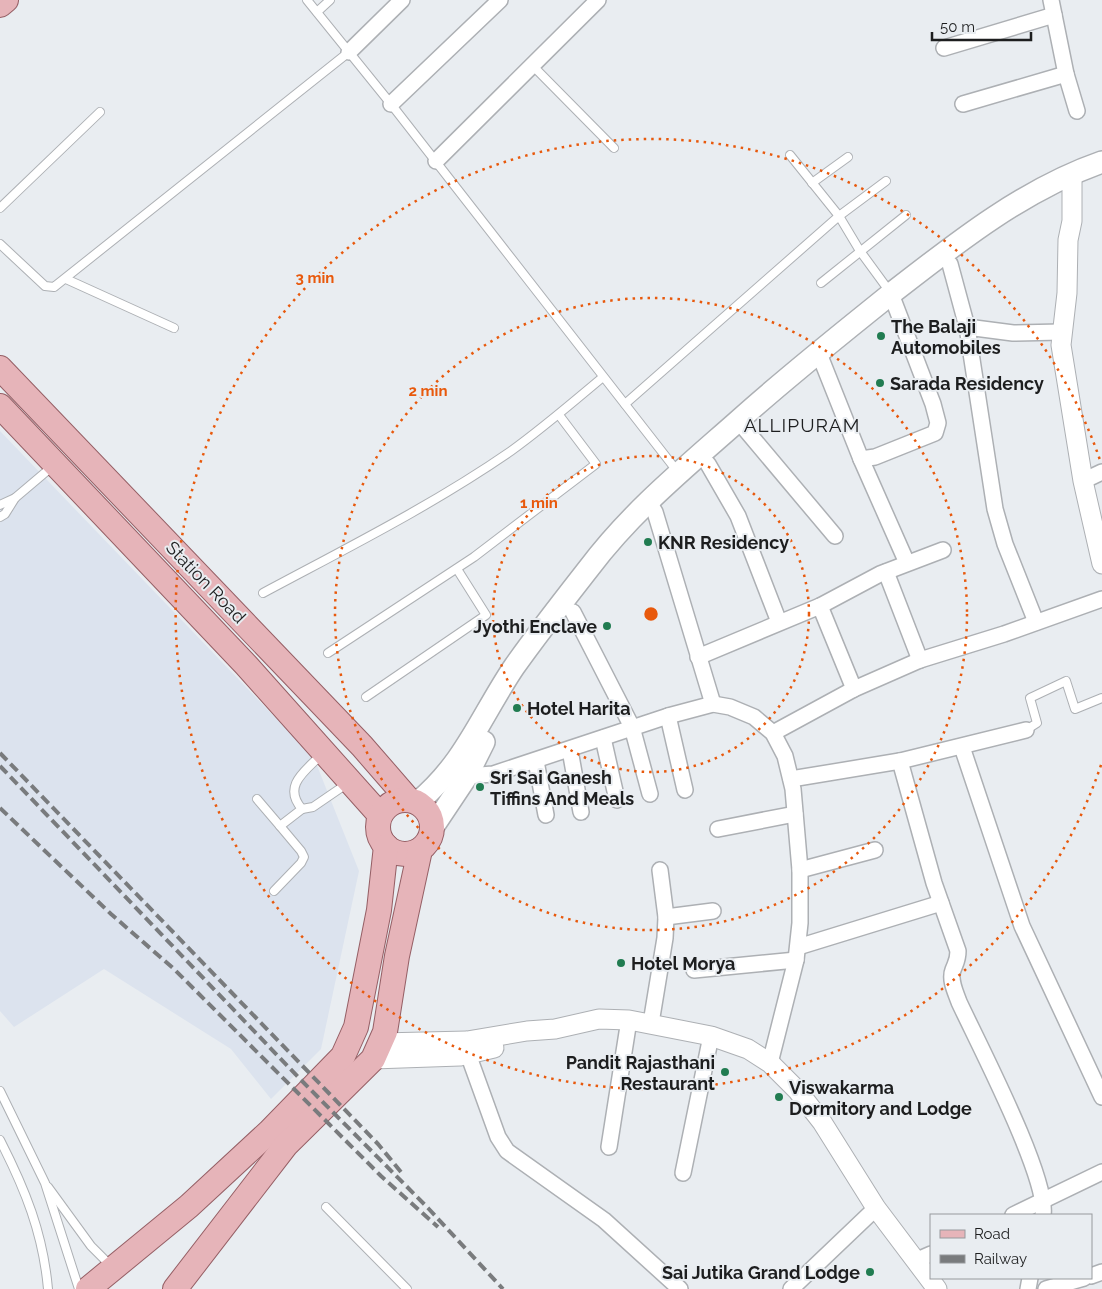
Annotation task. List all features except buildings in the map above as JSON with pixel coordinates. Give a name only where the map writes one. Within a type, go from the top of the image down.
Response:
[{"type":"main road","points":[[0,5],[6,0]]},
{"type":"main road","points":[[413,801],[454,767],[514,667],[609,542],[708,464],[822,361],[992,219],[1101,166]]},
{"type":"main road","points":[[433,827],[426,808],[413,801],[392,803],[380,815],[378,826],[380,837],[386,846],[396,853],[408,854],[420,850],[430,840],[433,827],[467,776],[502,711],[619,548],[679,473],[768,394],[894,299],[950,264],[1009,220],[1067,183]]},
{"type":"main road","name":"Station Road","points":[[0,368],[413,801]]},
{"type":"main road","name":"Station Road","points":[[0,406],[246,665],[380,815]]},
{"type":"main road","points":[[364,1057],[356,1027],[379,910],[386,846]]},
{"type":"main road","points":[[175,1289],[268,1167],[364,1057],[420,850]]},
{"type":"main road","points":[[88,1289],[171,1222],[256,1144],[364,1057]]},
{"type":"street","points":[[349,52],[402,0]]},
{"type":"street","points":[[391,104],[500,0]]},
{"type":"street","points":[[436,161],[598,0]]},
{"type":"street","points":[[1051,0],[1066,74],[1077,110]]},
{"type":"street","points":[[944,48],[1054,15]]},
{"type":"street","points":[[963,104],[1066,74]]},
{"type":"street","points":[[1067,183],[1072,221],[1068,240],[1067,293],[1061,332],[1062,356],[1083,481],[1102,564]]},
{"type":"street","points":[[950,264],[967,327],[995,509],[1005,544],[1036,622]]},
{"type":"street","points":[[861,459],[875,457],[914,443],[935,433],[938,428],[924,377],[894,299]]},
{"type":"street","points":[[967,327],[1013,332],[1061,332]]},
{"type":"street","points":[[822,361],[861,459],[907,564]]},
{"type":"street","points":[[745,429],[835,536]]},
{"type":"street","points":[[708,464],[738,516],[779,622]]},
{"type":"street","points":[[1083,481],[1102,472]]},
{"type":"street","points":[[652,507],[713,704]]},
{"type":"street","points":[[698,657],[820,606],[886,572],[943,550]]},
{"type":"street","points":[[886,572],[920,660]]},
{"type":"street","points":[[774,733],[854,689],[920,660],[1102,599]]},
{"type":"street","points":[[820,606],[854,689]]},
{"type":"street","points":[[573,612],[632,727],[650,794]]},
{"type":"street","points":[[467,776],[493,774],[570,750],[632,727],[713,704],[730,707],[754,717],[774,733],[785,756],[791,779],[800,870],[800,923],[797,954],[770,1063]]},
{"type":"street","points":[[668,716],[685,790]]},
{"type":"street","points":[[791,779],[900,761],[1026,730]]},
{"type":"street","points":[[603,738],[616,800]]},
{"type":"street","points":[[962,747],[1022,926],[1102,1097]]},
{"type":"street","points":[[570,750],[582,812]]},
{"type":"street","points":[[536,761],[546,815]]},
{"type":"street","points":[[900,761],[941,903],[958,950],[958,961],[952,971],[952,982],[959,1002],[1026,1150],[1044,1208]]},
{"type":"street","points":[[718,829],[795,814]]},
{"type":"street","points":[[800,870],[875,850]]},
{"type":"street","points":[[650,1023],[666,938],[666,918],[660,870]]},
{"type":"street","points":[[694,970],[797,954],[941,903]]},
{"type":"street","points":[[666,918],[713,911]]},
{"type":"street","points":[[364,1057],[527,1031],[554,1029],[599,1019],[650,1023],[711,1036],[748,1050],[770,1063],[797,1090],[822,1122],[876,1208],[923,1257],[930,1273]]},
{"type":"street","points":[[609,1147],[629,1020]]},
{"type":"street","points":[[364,1057],[468,1054],[533,1039],[554,1029]]},
{"type":"street","points":[[683,1173],[711,1036]]},
{"type":"street","points":[[468,1054],[498,1137],[508,1151],[604,1220],[680,1289]]},
{"type":"street","points":[[1017,1214],[1044,1208],[1102,1172]]},
{"type":"street","points":[[790,1289],[876,1208]]},
{"type":"street","points":[[1046,1289],[1081,1279]]},
{"type":"lane","points":[[307,0],[436,161],[679,473]]},
{"type":"lane","points":[[317,12],[330,0]]},
{"type":"lane","points":[[0,244],[45,286],[54,287],[349,52]]},
{"type":"lane","points":[[532,65],[614,148]]},
{"type":"lane","points":[[0,208],[100,112]]},
{"type":"lane","points":[[790,154],[839,216],[860,251],[894,299]]},
{"type":"lane","points":[[812,183],[848,157]]},
{"type":"lane","points":[[625,404],[839,216],[886,181]]},
{"type":"lane","points":[[821,283],[906,215]]},
{"type":"lane","points":[[66,279],[174,328]]},
{"type":"lane","points":[[263,593],[368,537],[470,478],[559,414],[603,376]]},
{"type":"lane","points":[[328,653],[456,569],[596,464],[559,414]]},
{"type":"lane","points":[[0,505],[15,498],[55,464]]},
{"type":"lane","points":[[0,517],[5,514],[15,498]]},
{"type":"lane","points":[[366,696],[486,615],[456,569]]},
{"type":"lane","points":[[1026,730],[1037,723],[1030,698],[1066,681],[1075,708],[1102,698]]},
{"type":"lane","points":[[302,809],[295,801],[293,788],[299,778],[324,752]]},
{"type":"lane","points":[[280,826],[302,809],[313,807],[350,781]]},
{"type":"lane","points":[[257,799],[304,857],[301,863],[274,891]]},
{"type":"lane","points":[[0,1091],[45,1183],[79,1289]]},
{"type":"lane","points":[[0,1140],[23,1188],[39,1231],[44,1251],[48,1289]]},
{"type":"lane","points":[[45,1183],[81,1234],[113,1269]]},
{"type":"lane","points":[[326,1207],[407,1289]]},
{"type":"shaded area","points":[[0,431],[314,758],[359,871],[321,1049],[271,1099],[231,1049],[104,969],[14,1027],[0,1011]]},
{"type":"railway","points":[[0,753],[378,1144],[401,1172]]},
{"type":"railway","points":[[0,766],[300,1079],[428,1208],[503,1289]]},
{"type":"railway","points":[[0,808],[111,914],[174,969],[381,1176],[438,1227]]},
{"type":"place","name":"The Balaji Automobiles","points":[[881,336]]},
{"type":"place","name":"Sarada Residency","points":[[880,383]]},
{"type":"place","name":"KNR Residency","points":[[648,542]]},
{"type":"place","name":"Jyothi Enclave","points":[[607,626]]},
{"type":"place","name":"Hotel Harita","points":[[517,708]]},
{"type":"place","name":"Sri Sai Ganesh Tiffins And Meals","points":[[480,787]]},
{"type":"place","name":"Hotel Morya","points":[[621,963]]},
{"type":"place","name":"Pandit Rajasthani Restaurant","points":[[725,1072]]},
{"type":"place","name":"Viswakarma Dormitory and Lodge","points":[[779,1097]]},
{"type":"place","name":"Sai Jutika Grand Lodge","points":[[870,1272]]},
{"type":"district","name":"ALLIPURAM","points":[[802,425]]}]
